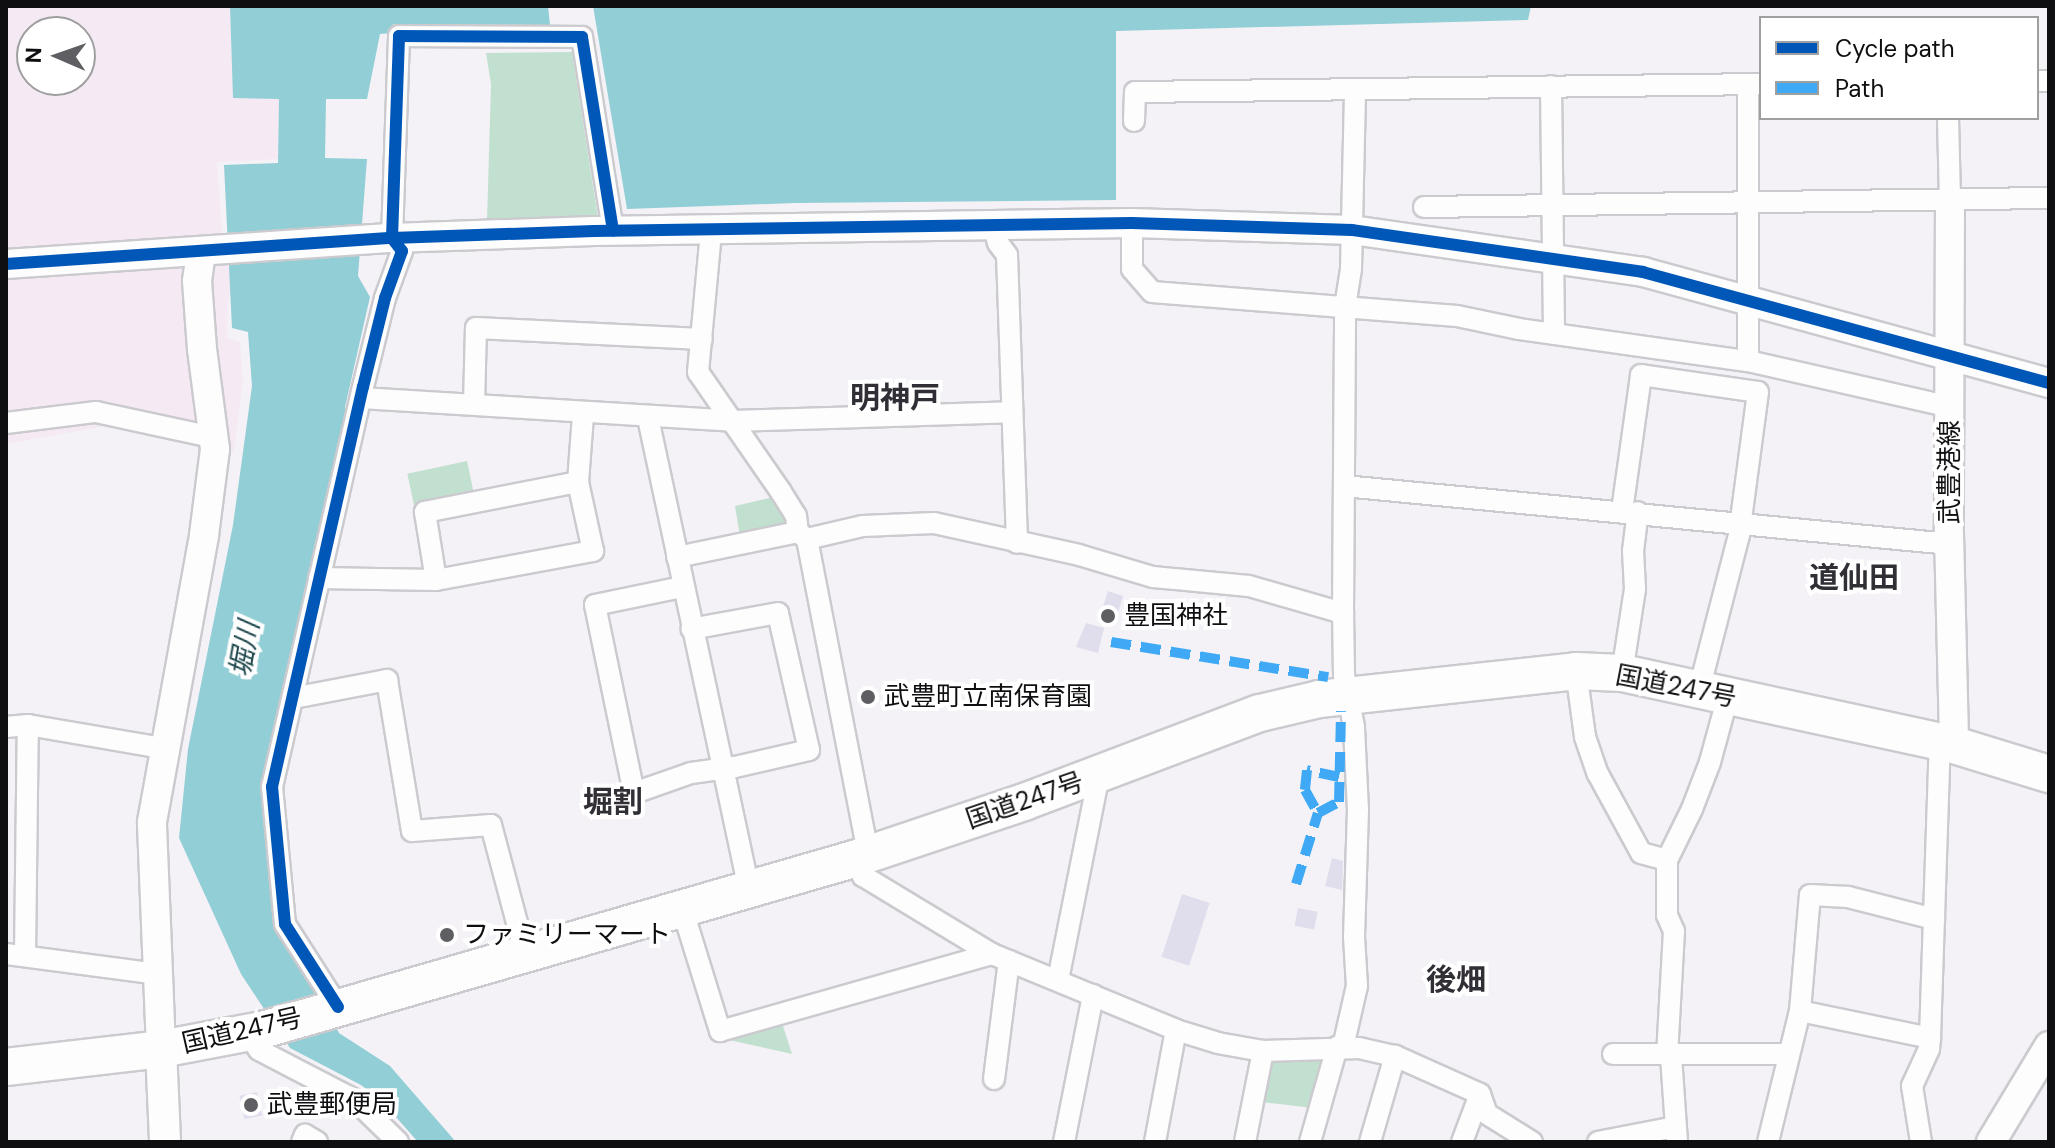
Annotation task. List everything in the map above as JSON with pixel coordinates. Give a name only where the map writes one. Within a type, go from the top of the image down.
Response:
[{"type":"highway","name":"国道247号","points":[[6,1067],[161,1049],[255,1032],[863,856],[1099,774],[1260,713],[1349,696],[1576,671],[1622,673],[1947,744],[2049,774]]},
{"type":"main road","points":[[161,1049],[165,1142]]},
{"type":"street","points":[[333,1008],[285,924],[272,787],[385,298],[402,251],[392,238],[399,36],[582,37],[613,231]]},
{"type":"street","points":[[1134,121],[1135,92],[1754,84],[1748,202],[1748,361]]},
{"type":"street","points":[[1551,86],[1554,334]]},
{"type":"street","points":[[1310,1142],[1357,986],[1354,937],[1358,810],[1354,727],[1344,675],[1343,613],[1345,307],[1352,230],[1355,91]]},
{"type":"street","points":[[1948,120],[1950,199]]},
{"type":"street","points":[[1424,207],[2049,198]]},
{"type":"street","name":"武豊港線","points":[[1947,744],[1950,199]]},
{"type":"street","points":[[1132,223],[1132,269],[1152,292],[1457,316],[1554,334],[1748,361],[1950,407]]},
{"type":"street","points":[[6,264],[392,238],[613,231],[711,232],[1132,223],[1352,230],[1643,272],[2049,383]]},
{"type":"street","points":[[994,227],[998,243],[1007,255],[1017,543]]},
{"type":"street","points":[[711,232],[698,372],[796,516],[863,856],[863,876],[1001,958],[1176,1030],[1218,1043],[1263,1051],[1340,1047],[1395,1056],[1480,1094],[1487,1114],[1532,1142]]},
{"type":"street","points":[[161,1049],[152,822],[213,475],[197,281],[201,251]]},
{"type":"street","points":[[474,404],[476,328],[702,339]]},
{"type":"street","points":[[1598,1142],[1676,1135],[1669,1056],[1674,931],[1667,915],[1667,860],[1706,774],[1713,693],[1758,392],[1641,375],[1630,511],[1635,589],[1622,673]]},
{"type":"street","points":[[361,398],[474,404],[583,415],[732,421],[1011,412]]},
{"type":"street","points":[[6,423],[96,412],[212,437]]},
{"type":"street","points":[[319,578],[436,580],[593,551],[578,482],[583,415]]},
{"type":"street","points":[[648,418],[720,768],[749,889]]},
{"type":"street","points":[[436,580],[425,512],[578,482]]},
{"type":"street","points":[[1344,486],[1740,522],[1900,542],[1950,544]]},
{"type":"street","points":[[677,557],[863,526],[934,523],[1079,555],[1153,577],[1249,586],[1343,613]]},
{"type":"street","points":[[682,587],[595,605],[634,793],[691,773],[809,750],[778,613],[691,629]]},
{"type":"street","points":[[1576,671],[1585,737],[1598,774],[1641,853],[1667,860]]},
{"type":"street","points":[[293,698],[387,680],[412,831],[491,825],[525,953]]},
{"type":"street","points":[[6,727],[28,725],[163,748]]},
{"type":"street","points":[[28,725],[16,955],[157,974]]},
{"type":"street","points":[[1921,1142],[1912,1086],[1929,1049],[1934,919],[1947,744]]},
{"type":"street","points":[[1058,980],[1099,774]]},
{"type":"street","points":[[1768,1142],[1800,1011],[1810,895],[1848,897],[1934,919]]},
{"type":"street","points":[[682,908],[720,1031],[1001,958]]},
{"type":"street","points":[[994,1079],[1001,958]]},
{"type":"street","points":[[1064,1142],[1093,995]]},
{"type":"street","points":[[1800,1011],[1852,1019],[1930,1038]]},
{"type":"street","points":[[1155,1142],[1176,1030]]},
{"type":"street","points":[[255,1032],[259,1050],[355,1100],[398,1142]]},
{"type":"street","points":[[1991,1142],[2049,1046]]},
{"type":"street","points":[[1245,1142],[1263,1051]]},
{"type":"street","points":[[1613,1054],[1788,1054]]},
{"type":"street","points":[[1370,1142],[1395,1056]]},
{"type":"street","points":[[1462,1142],[1480,1094]]},
{"type":"street","points":[[302,1142],[305,1135],[317,1142]]},
{"type":"shaded area","points":[[6,6],[230,6],[233,98],[279,99],[278,159],[217,162],[222,233],[235,232],[237,277],[228,299],[227,338],[240,342],[243,380],[234,452],[117,424],[6,444]]},
{"type":"green space","points":[[572,52],[598,218],[487,221],[491,84],[486,53]]},
{"type":"green space","points":[[467,461],[474,494],[414,507],[407,474]]},
{"type":"green space","points":[[774,497],[786,517],[785,525],[740,536],[735,506]]},
{"type":"green space","points":[[782,1023],[792,1054],[725,1039]]},
{"type":"green space","points":[[1327,1060],[1313,1108],[1262,1102],[1268,1066],[1275,1061]]},
{"type":"water","name":"堀川","points":[[230,6],[548,6],[550,25],[393,24],[392,33],[380,34],[367,99],[326,99],[325,158],[367,159],[358,276],[370,297],[345,407],[349,414],[265,775],[279,916],[339,1033],[390,1066],[456,1142],[418,1142],[381,1100],[361,1085],[290,1048],[241,974],[179,838],[188,749],[233,525],[252,386],[248,332],[232,328],[224,165],[278,163],[279,99],[233,98]]},
{"type":"water","points":[[593,6],[1531,6],[1528,20],[1116,31],[1116,200],[795,203],[627,209]]},
{"type":"building","points":[[1108,591],[1123,596],[1114,624],[1099,620]]},
{"type":"building","points":[[1086,623],[1104,628],[1098,653],[1076,647]]},
{"type":"building","points":[[1332,858],[1343,861],[1342,890],[1325,886]]},
{"type":"building","points":[[1182,894],[1210,903],[1189,966],[1162,957]]},
{"type":"building","points":[[1298,908],[1318,912],[1314,929],[1295,926]]},
{"type":"building","points":[[257,1092],[262,1115],[244,1119],[239,1096]]},
{"type":"marked path","points":[[1111,642],[1328,677]]},
{"type":"marked path","points":[[1339,777],[1307,770],[1305,790],[1318,813],[1339,802],[1341,711]]},
{"type":"marked path","points":[[1296,884],[1318,813]]},
{"type":"cycle path","points":[[338,1007],[285,924],[272,787],[363,387],[385,298],[402,251],[392,238],[399,36],[582,37],[613,231]]},
{"type":"cycle path","points":[[6,264],[392,238],[594,231],[1132,223],[1352,230],[1643,272],[2049,383]]},
{"type":"place","name":"豊国神社","points":[[1108,616]]},
{"type":"place","name":"武豊町立南保育園","points":[[868,697]]},
{"type":"place","name":"ファミリーマート","points":[[447,935]]},
{"type":"place","name":"武豊郵便局","points":[[251,1105]]},
{"type":"district","name":"明神戸","points":[[895,398]]},
{"type":"district","name":"道仙田","points":[[1854,578]]},
{"type":"district","name":"堀割","points":[[613,802]]},
{"type":"district","name":"後畑","points":[[1456,980]]}]
